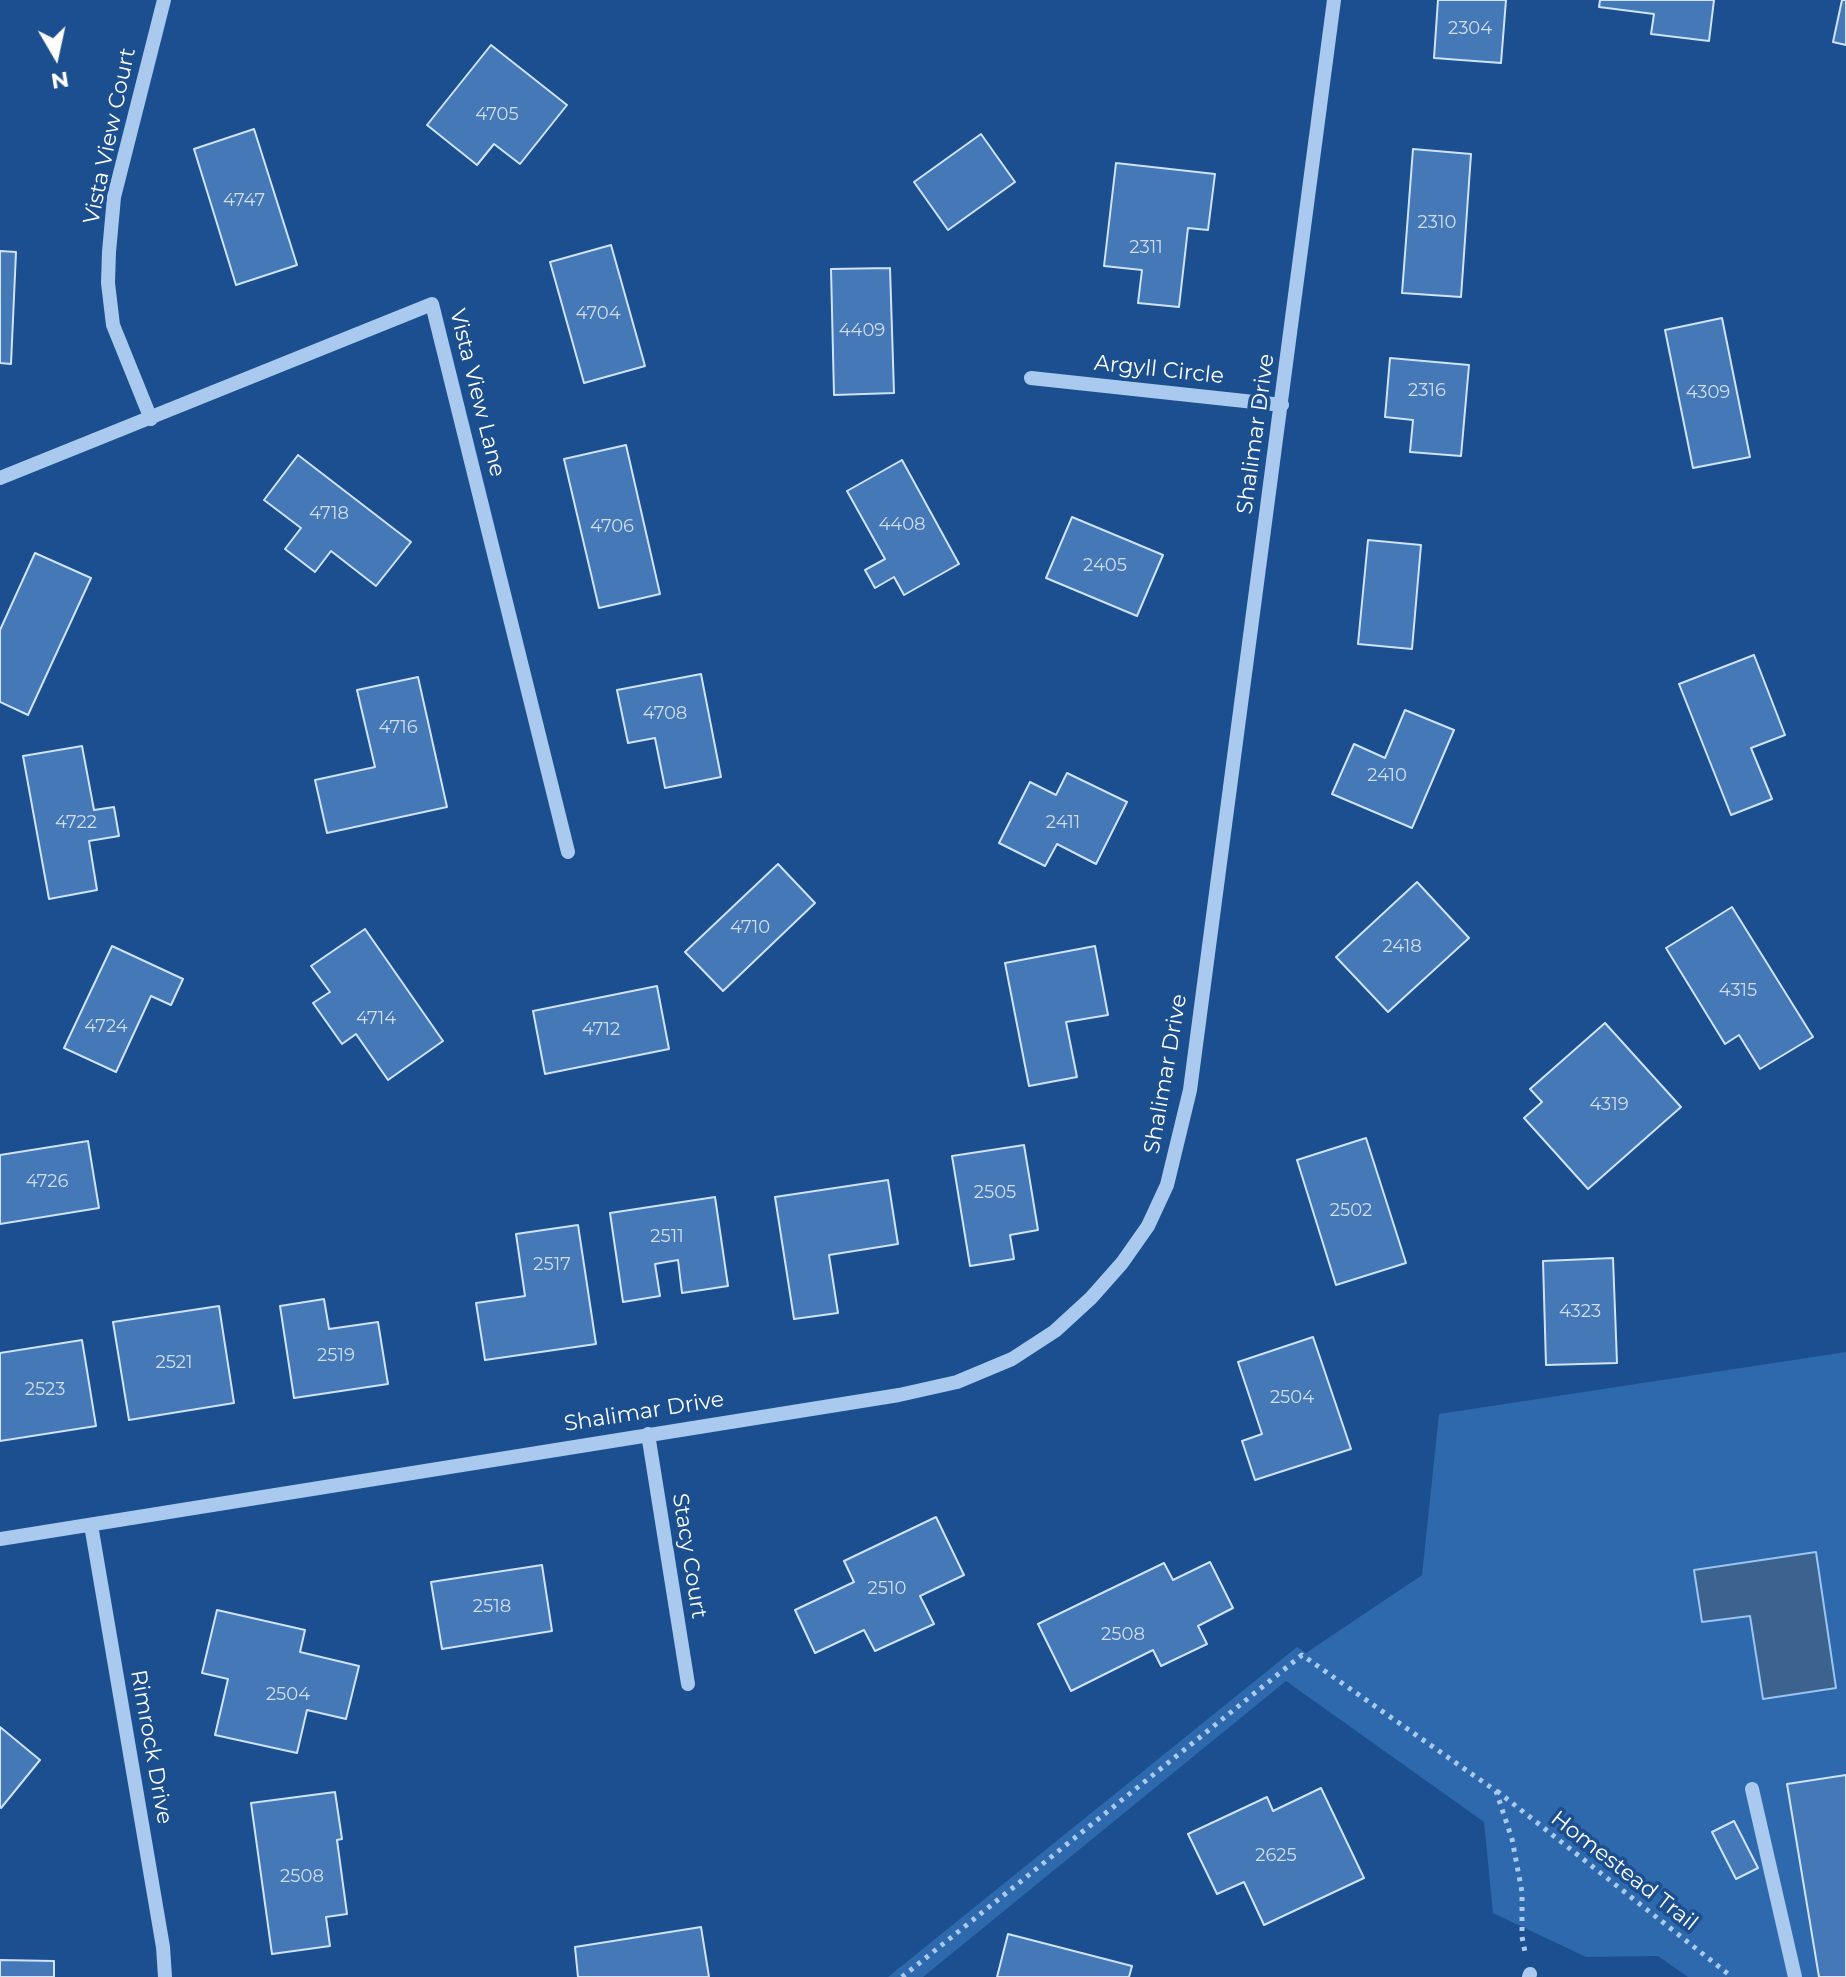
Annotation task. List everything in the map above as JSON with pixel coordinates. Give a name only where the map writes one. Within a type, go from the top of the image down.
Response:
[{"type":"street","name":"Vista View Court","points":[[151,419],[113,325],[108,268],[114,197],[164,0]]},
{"type":"street","name":"Shalimar Drive","points":[[0,1539],[899,1395],[957,1382],[1012,1359],[1055,1331],[1091,1298],[1122,1263],[1148,1226],[1167,1185],[1190,1090],[1334,0]]},
{"type":"street","name":"Vista View Lane","points":[[0,478],[432,304],[568,852]]},
{"type":"street","name":"Argyll Circle","points":[[1031,378],[1282,405]]},
{"type":"street","name":"Stacy Court","points":[[648,1434],[688,1684]]},
{"type":"street","name":"Rimrock Drive","points":[[91,1525],[163,1947],[165,1977]]},
{"type":"street","points":[[1752,1789],[1795,1977]]},
{"type":"path","name":"Homestead Trail","points":[[902,1977],[1302,1655],[1496,1791],[1732,1977]]},
{"type":"path","points":[[1496,1791],[1512,1839],[1522,1892],[1522,1937],[1530,1975]]},
{"type":"shaded area","points":[[1846,1352],[1846,1977],[1688,1977],[1658,1956],[1586,1957],[1493,1913],[1484,1822],[1286,1681],[923,1977],[888,1977],[1297,1647],[1306,1653],[1422,1575],[1439,1414]]},
{"type":"shaded area","points":[[1816,1552],[1836,1688],[1763,1699],[1750,1616],[1702,1622],[1694,1570]]},
{"type":"building","points":[[1438,0],[1506,0],[1501,63],[1434,58]]},
{"type":"building","points":[[1600,0],[1714,0],[1709,41],[1651,34],[1654,14],[1599,7]]},
{"type":"building","points":[[1842,0],[1846,0],[1846,45],[1833,42]]},
{"type":"building","points":[[491,45],[567,105],[520,164],[494,144],[477,165],[427,125]]},
{"type":"building","points":[[254,129],[297,265],[236,285],[194,149]]},
{"type":"building","points":[[981,134],[1015,182],[948,230],[914,182]]},
{"type":"building","points":[[1413,149],[1471,154],[1461,297],[1402,293]]},
{"type":"building","points":[[1116,163],[1215,174],[1208,230],[1188,228],[1179,307],[1138,303],[1142,270],[1104,266]]},
{"type":"building","points":[[611,245],[645,366],[584,383],[550,262]]},
{"type":"building","points":[[0,251],[16,252],[11,364],[0,363]]},
{"type":"building","points":[[890,268],[894,393],[834,395],[831,269]]},
{"type":"building","points":[[1722,318],[1750,457],[1693,468],[1665,330]]},
{"type":"building","points":[[1390,358],[1469,365],[1461,456],[1410,452],[1413,420],[1385,417]]},
{"type":"building","points":[[626,445],[660,594],[599,608],[564,459]]},
{"type":"building","points":[[298,455],[411,542],[376,586],[331,551],[315,572],[285,549],[301,528],[264,500]]},
{"type":"building","points":[[902,460],[959,564],[904,595],[894,577],[875,588],[865,570],[885,559],[847,491]]},
{"type":"building","points":[[1072,517],[1163,555],[1137,616],[1046,578]]},
{"type":"building","points":[[1368,540],[1421,545],[1412,649],[1358,644]]},
{"type":"building","points":[[35,553],[91,578],[28,715],[0,702],[0,630]]},
{"type":"building","points":[[1754,655],[1785,735],[1751,748],[1772,799],[1731,815],[1679,684]]},
{"type":"building","points":[[701,674],[721,777],[665,788],[655,738],[628,743],[617,690]]},
{"type":"building","points":[[418,677],[447,807],[327,833],[315,780],[375,767],[357,690]]},
{"type":"building","points":[[1405,710],[1454,730],[1412,828],[1332,794],[1354,744],[1385,758]]},
{"type":"building","points":[[82,746],[94,810],[114,807],[119,836],[89,841],[97,890],[49,899],[23,756]]},
{"type":"building","points":[[1067,773],[1127,802],[1096,864],[1057,844],[1045,866],[999,843],[1030,782],[1056,795]]},
{"type":"building","points":[[778,864],[815,903],[723,991],[685,952]]},
{"type":"building","points":[[1417,882],[1469,938],[1388,1012],[1336,957]]},
{"type":"building","points":[[1732,907],[1813,1037],[1760,1069],[1739,1035],[1725,1044],[1666,948]]},
{"type":"building","points":[[365,929],[443,1041],[388,1080],[356,1034],[342,1044],[313,1003],[330,992],[311,966]]},
{"type":"building","points":[[112,946],[183,979],[171,1005],[151,996],[116,1072],[64,1048]]},
{"type":"building","points":[[1095,946],[1108,1015],[1066,1022],[1077,1077],[1029,1086],[1005,963]]},
{"type":"building","points":[[657,986],[669,1049],[545,1074],[533,1011]]},
{"type":"building","points":[[1605,1023],[1681,1107],[1588,1189],[1524,1118],[1542,1102],[1530,1089]]},
{"type":"building","points":[[1366,1138],[1406,1263],[1336,1285],[1297,1160]]},
{"type":"building","points":[[88,1141],[99,1208],[0,1224],[0,1155]]},
{"type":"building","points":[[1024,1145],[1038,1230],[1010,1235],[1014,1259],[970,1266],[952,1156]]},
{"type":"building","points":[[888,1180],[898,1244],[829,1255],[838,1313],[794,1319],[775,1197]]},
{"type":"building","points":[[715,1197],[728,1286],[682,1293],[678,1260],[655,1264],[660,1296],[623,1302],[610,1213]]},
{"type":"building","points":[[578,1225],[596,1344],[485,1360],[476,1303],[525,1296],[516,1234]]},
{"type":"building","points":[[1613,1258],[1617,1363],[1546,1365],[1543,1261]]},
{"type":"building","points":[[324,1299],[329,1329],[378,1322],[388,1384],[294,1398],[280,1306]]},
{"type":"building","points":[[219,1306],[234,1403],[129,1420],[113,1322]]},
{"type":"building","points":[[1313,1337],[1351,1449],[1255,1480],[1242,1441],[1262,1434],[1238,1362]]},
{"type":"building","points":[[82,1340],[96,1426],[0,1441],[0,1353]]},
{"type":"building","points":[[936,1517],[964,1575],[920,1596],[934,1624],[875,1651],[864,1630],[815,1653],[795,1610],[854,1582],[844,1561]]},
{"type":"building","points":[[1210,1562],[1233,1608],[1198,1626],[1207,1644],[1161,1666],[1153,1650],[1071,1691],[1038,1624],[1164,1563],[1173,1580]]},
{"type":"building","points":[[542,1565],[552,1631],[442,1649],[431,1582]]},
{"type":"building","points":[[217,1610],[305,1630],[300,1652],[359,1666],[346,1719],[307,1710],[297,1753],[215,1735],[228,1679],[202,1673]]},
{"type":"building","points":[[0,1727],[40,1760],[1,1808],[0,1807]]},
{"type":"building","points":[[1846,1775],[1846,1977],[1819,1977],[1787,1784]]},
{"type":"building","points":[[1321,1788],[1364,1878],[1264,1925],[1244,1882],[1217,1894],[1188,1834],[1267,1797],[1273,1811]]},
{"type":"building","points":[[335,1792],[342,1839],[337,1840],[347,1914],[326,1917],[330,1946],[272,1954],[251,1803]]},
{"type":"building","points":[[1734,1821],[1758,1868],[1736,1879],[1712,1832]]},
{"type":"building","points":[[701,1927],[709,1977],[578,1977],[575,1947]]},
{"type":"building","points":[[1008,1934],[1132,1966],[1129,1977],[997,1977]]},
{"type":"building","points":[[0,1960],[54,1961],[54,1977],[0,1977]]}]
